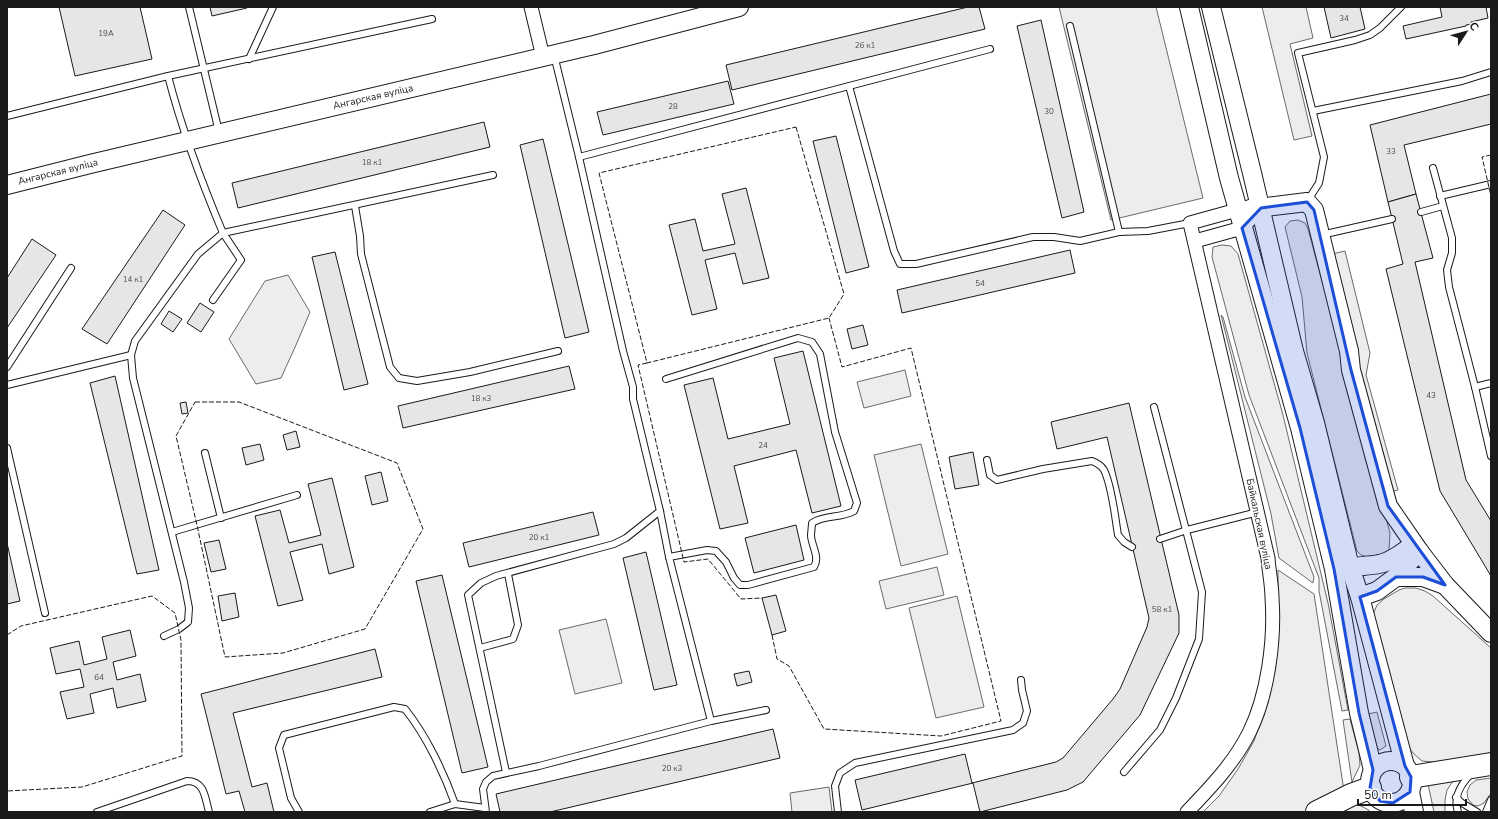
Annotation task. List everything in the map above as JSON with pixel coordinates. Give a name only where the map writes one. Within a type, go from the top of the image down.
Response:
[{"type":"highway","points":[[1409,778],[1486,764]]},
{"type":"highway","points":[[1317,812],[1351,794],[1376,793]]},
{"type":"main road","name":"Ангарская вуліца","points":[[7,185],[219,133],[594,45],[739,7]]},
{"type":"main road","points":[[1189,7],[1242,228],[1342,568],[1360,597],[1409,778],[1414,812]]},
{"type":"main road","points":[[1211,7],[1261,208],[1294,351],[1315,423],[1342,568],[1359,713],[1376,793],[1386,803],[1393,804],[1400,802],[1406,798],[1409,778],[1399,762],[1392,761],[1378,765],[1376,793]]},
{"type":"main road","points":[[1237,210],[1307,202],[1314,210],[1349,351],[1351,370],[1388,506],[1416,548],[1445,585],[1491,633]]},
{"type":"main road","points":[[1342,568],[1380,566],[1395,560],[1416,548]]},
{"type":"main road","points":[[1360,597],[1377,591],[1396,577],[1416,548]]},
{"type":"main road","points":[[1396,577],[1423,577],[1445,585]]},
{"type":"street","points":[[531,7],[548,55]]},
{"type":"street","points":[[1195,241],[1242,228],[1261,208]]},
{"type":"street","points":[[1190,222],[1237,210]]},
{"type":"street","name":"Байкальская вуліца","points":[[1187,812],[1208,791],[1232,762],[1249,733],[1261,699],[1271,642],[1272,599],[1268,558],[1258,512],[1190,222]]},
{"type":"lane","points":[[188,7],[219,133]]},
{"type":"lane","points":[[249,58],[273,7]]},
{"type":"lane","points":[[1307,202],[1319,183],[1324,157],[1298,53],[1355,40],[1370,35],[1380,28],[1401,7]]},
{"type":"lane","points":[[7,116],[168,76],[432,19]]},
{"type":"lane","points":[[1070,26],[1119,232]]},
{"type":"lane","points":[[579,157],[990,49]]},
{"type":"lane","points":[[548,55],[579,157],[632,387],[633,399],[660,511],[669,557],[710,721]]},
{"type":"lane","points":[[1313,111],[1462,81],[1491,72]]},
{"type":"lane","points":[[168,76],[186,141],[198,174],[223,233],[241,260],[213,300]]},
{"type":"lane","points":[[848,86],[894,251],[900,264],[916,264],[1033,237],[1080,241],[1119,232],[1148,231],[1190,222]]},
{"type":"lane","points":[[1433,168],[1452,238],[1452,253],[1447,270],[1449,287],[1476,387],[1491,456]]},
{"type":"lane","points":[[164,636],[179,629],[188,622],[188,602],[133,378],[130,355],[135,341],[198,254],[223,233],[355,206],[493,175]]},
{"type":"lane","points":[[1440,196],[1491,184]]},
{"type":"lane","points":[[355,206],[360,236],[361,254],[390,367],[399,378],[417,381],[470,372],[558,351]]},
{"type":"lane","points":[[1421,212],[1443,206]]},
{"type":"lane","points":[[1321,235],[1392,219]]},
{"type":"lane","points":[[7,367],[71,268]]},
{"type":"lane","points":[[666,379],[798,338],[812,342],[820,354],[835,432],[856,503],[854,511],[845,516],[820,518],[812,523],[812,537],[816,553],[816,563],[814,567],[748,585],[740,585],[734,578],[726,562],[716,551],[707,550],[669,557]]},
{"type":"lane","points":[[7,385],[130,355]]},
{"type":"lane","points":[[1476,387],[1491,383]]},
{"type":"lane","points":[[1124,772],[1160,730],[1176,698],[1199,638],[1202,592],[1154,407]]},
{"type":"lane","points":[[7,448],[45,613]]},
{"type":"lane","points":[[205,453],[221,518]]},
{"type":"lane","points":[[988,460],[990,475],[997,480],[1043,469],[1092,461],[1098,463],[1103,469],[1107,480],[1118,535],[1124,542],[1132,547]]},
{"type":"lane","points":[[172,532],[298,495]]},
{"type":"lane","points":[[506,772],[468,595],[481,583],[496,576],[508,574],[614,544],[626,538],[660,511]]},
{"type":"lane","points":[[1160,539],[1187,530],[1258,512]]},
{"type":"lane","points":[[480,648],[514,639],[518,625],[508,574]]},
{"type":"lane","points":[[838,812],[836,783],[840,773],[855,763],[1013,730],[1023,723],[1027,711],[1021,680]]},
{"type":"lane","points":[[299,812],[291,798],[279,748],[284,735],[394,707],[404,709],[415,722],[448,784],[455,804]]},
{"type":"lane","points":[[430,812],[455,804],[486,810],[483,789],[486,782],[492,776],[539,766],[710,721],[766,710]]},
{"type":"lane","points":[[1458,812],[1456,797],[1464,780],[1486,764]]},
{"type":"lane","points":[[97,812],[187,781],[194,781],[200,785],[204,792],[209,812]]},
{"type":"lane","points":[[1456,797],[1462,803],[1477,812]]},
{"type":"lane","points":[[1486,812],[1491,800]]},
{"type":"highlighted area","points":[[1307,202],[1314,210],[1351,370],[1388,506],[1445,585],[1423,577],[1396,577],[1377,591],[1360,597],[1405,766],[1411,777],[1410,792],[1393,803],[1380,801],[1370,788],[1373,770],[1359,713],[1334,569],[1300,428],[1242,228],[1261,208]]},
{"type":"shaded area","points":[[1059,7],[1156,7],[1203,198],[1111,220]]},
{"type":"shaded area","points":[[1262,7],[1306,7],[1313,38],[1290,44],[1312,136],[1294,140]]},
{"type":"shaded area","points":[[1298,220],[1305,223],[1308,229],[1390,533],[1389,550],[1382,556],[1372,558],[1361,555],[1357,551],[1307,353],[1302,297],[1285,227],[1290,221]]},
{"type":"shaded area","points":[[1222,245],[1231,246],[1238,254],[1283,415],[1328,603],[1348,710],[1342,711],[1319,591],[1319,578],[1249,395],[1212,257],[1213,247]]},
{"type":"shaded area","points":[[1345,251],[1370,353],[1366,375],[1398,490],[1390,492],[1356,369],[1332,254]]},
{"type":"shaded area","points":[[288,275],[310,312],[281,378],[256,384],[229,339],[265,281]]},
{"type":"shaded area","points":[[1221,315],[1223,317],[1245,397],[1314,577],[1313,583],[1279,558],[1271,514]]},
{"type":"shaded area","points":[[905,370],[911,396],[864,408],[857,382]]},
{"type":"shaded area","points":[[921,444],[948,554],[901,566],[874,455]]},
{"type":"shaded area","points":[[937,567],[944,595],[886,609],[879,581]]},
{"type":"shaded area","points":[[1278,570],[1314,594],[1344,791],[1304,812],[1203,812],[1219,796],[1238,769],[1254,741],[1262,718],[1278,628]]},
{"type":"shaded area","points":[[1405,588],[1416,588],[1433,596],[1491,648],[1491,753],[1433,762],[1422,761],[1406,744],[1372,617],[1377,605],[1384,599]]},
{"type":"shaded area","points":[[957,596],[984,707],[936,718],[909,608]]},
{"type":"shaded area","points":[[606,619],[622,683],[575,694],[559,630]]},
{"type":"shaded area","points":[[1377,712],[1386,746],[1380,750],[1377,748],[1368,714]]},
{"type":"shaded area","points":[[1350,719],[1359,753],[1360,765],[1352,782],[1343,720]]},
{"type":"shaded area","points":[[1455,778],[1447,790],[1445,812],[1434,812],[1428,784]]},
{"type":"shaded area","points":[[1491,778],[1491,793],[1484,803],[1478,806],[1473,805],[1468,799],[1467,792],[1470,785],[1476,780]]},
{"type":"shaded area","points":[[829,787],[832,812],[792,812],[790,793]]},
{"type":"shaded area","points":[[1355,803],[1371,812],[1331,812]]},
{"type":"building","points":[[59,7],[140,7],[152,59],[75,76]]},
{"type":"building","points":[[210,7],[247,7],[247,8],[212,16]]},
{"type":"building","points":[[968,7],[979,7],[985,29],[732,90],[726,65]]},
{"type":"building","points":[[1324,7],[1360,7],[1365,29],[1331,38]]},
{"type":"building","points":[[1440,7],[1486,7],[1488,18],[1471,22],[1472,24],[1466,26],[1406,39],[1403,26],[1442,17]]},
{"type":"building","points":[[1041,20],[1084,212],[1062,218],[1017,26]]},
{"type":"building","points":[[728,81],[734,104],[603,135],[597,112]]},
{"type":"building","points":[[1491,94],[1491,124],[1404,145],[1416,194],[1388,202],[1370,125]]},
{"type":"building","points":[[484,122],[490,147],[238,208],[232,183]]},
{"type":"building","points":[[836,136],[869,267],[846,273],[813,141]]},
{"type":"building","points":[[543,139],[589,332],[565,338],[520,145]]},
{"type":"building","points":[[746,188],[769,278],[743,284],[735,253],[705,260],[717,309],[692,315],[669,225],[695,219],[703,251],[735,244],[722,194]]},
{"type":"building","points":[[1416,194],[1433,258],[1415,262],[1466,480],[1491,521],[1491,576],[1440,491],[1386,269],[1403,264],[1388,202]]},
{"type":"building","points":[[163,210],[185,225],[107,344],[82,329]]},
{"type":"building","points":[[32,239],[56,255],[7,328],[7,278]]},
{"type":"building","points":[[1070,250],[1075,273],[902,313],[897,290]]},
{"type":"building","points":[[335,252],[368,384],[344,390],[312,257]]},
{"type":"building","points":[[200,303],[214,312],[201,332],[187,323]]},
{"type":"building","points":[[169,311],[182,319],[173,332],[161,324]]},
{"type":"building","points":[[863,325],[868,345],[852,349],[847,329]]},
{"type":"building","points":[[803,351],[841,506],[812,513],[796,450],[734,466],[748,523],[720,529],[684,385],[713,378],[728,439],[790,424],[774,358]]},
{"type":"building","points":[[569,366],[575,389],[403,428],[398,406]]},
{"type":"building","points":[[115,376],[159,570],[137,574],[90,383]]},
{"type":"building","points":[[186,402],[188,413],[182,414],[180,403]]},
{"type":"building","points":[[1129,403],[1179,615],[1179,633],[1140,715],[1083,782],[1067,790],[980,812],[973,783],[862,810],[855,780],[965,754],[972,783],[1056,762],[1063,758],[1120,689],[1147,627],[1149,618],[1107,437],[1057,449],[1051,422]]},
{"type":"building","points":[[296,431],[300,447],[287,450],[283,435]]},
{"type":"building","points":[[260,444],[264,460],[246,465],[242,448]]},
{"type":"building","points":[[973,452],[979,485],[955,489],[949,457]]},
{"type":"building","points":[[381,472],[388,501],[372,505],[365,476]]},
{"type":"building","points":[[332,478],[354,567],[329,574],[322,544],[290,552],[303,600],[278,606],[255,516],[280,510],[289,543],[321,535],[308,484]]},
{"type":"building","points":[[593,512],[599,535],[469,567],[463,543]]},
{"type":"building","points":[[796,525],[804,560],[754,573],[745,538]]},
{"type":"building","points":[[219,540],[226,569],[211,572],[204,543]]},
{"type":"building","points":[[7,543],[20,601],[7,604]]},
{"type":"building","points":[[646,552],[677,685],[654,690],[623,558]]},
{"type":"building","points":[[442,575],[488,767],[462,773],[416,581]]},
{"type":"building","points":[[235,593],[239,617],[222,621],[218,596]]},
{"type":"building","points":[[776,595],[786,631],[772,635],[762,598]]},
{"type":"building","points":[[130,630],[136,656],[113,662],[117,680],[140,674],[146,701],[117,708],[113,688],[90,694],[94,713],[67,719],[60,692],[84,687],[80,669],[56,674],[50,648],[79,641],[84,665],[107,659],[102,637]]},
{"type":"building","points":[[375,649],[382,677],[233,713],[252,787],[267,783],[274,812],[245,812],[239,791],[226,794],[201,694]]},
{"type":"building","points":[[749,671],[752,682],[737,686],[734,674]]},
{"type":"building","points":[[773,729],[780,758],[550,812],[500,812],[496,794]]},
{"type":"fence","points":[[796,127],[844,294],[829,318],[647,363],[599,173],[796,127]]},
{"type":"fence","points":[[1491,155],[1482,157],[1491,196]]},
{"type":"fence","points":[[772,635],[777,659],[789,666],[824,729],[941,736],[1001,721],[911,348],[842,367],[829,318]]},
{"type":"fence","points":[[647,363],[638,365],[684,562],[708,559],[741,599],[762,598]]},
{"type":"fence","points":[[195,402],[239,402],[397,463],[423,529],[365,629],[283,653],[225,657],[197,525],[176,436],[195,402]]},
{"type":"fence","points":[[7,635],[21,626],[152,596],[175,613],[181,640],[182,756],[82,787],[7,791]]}]
